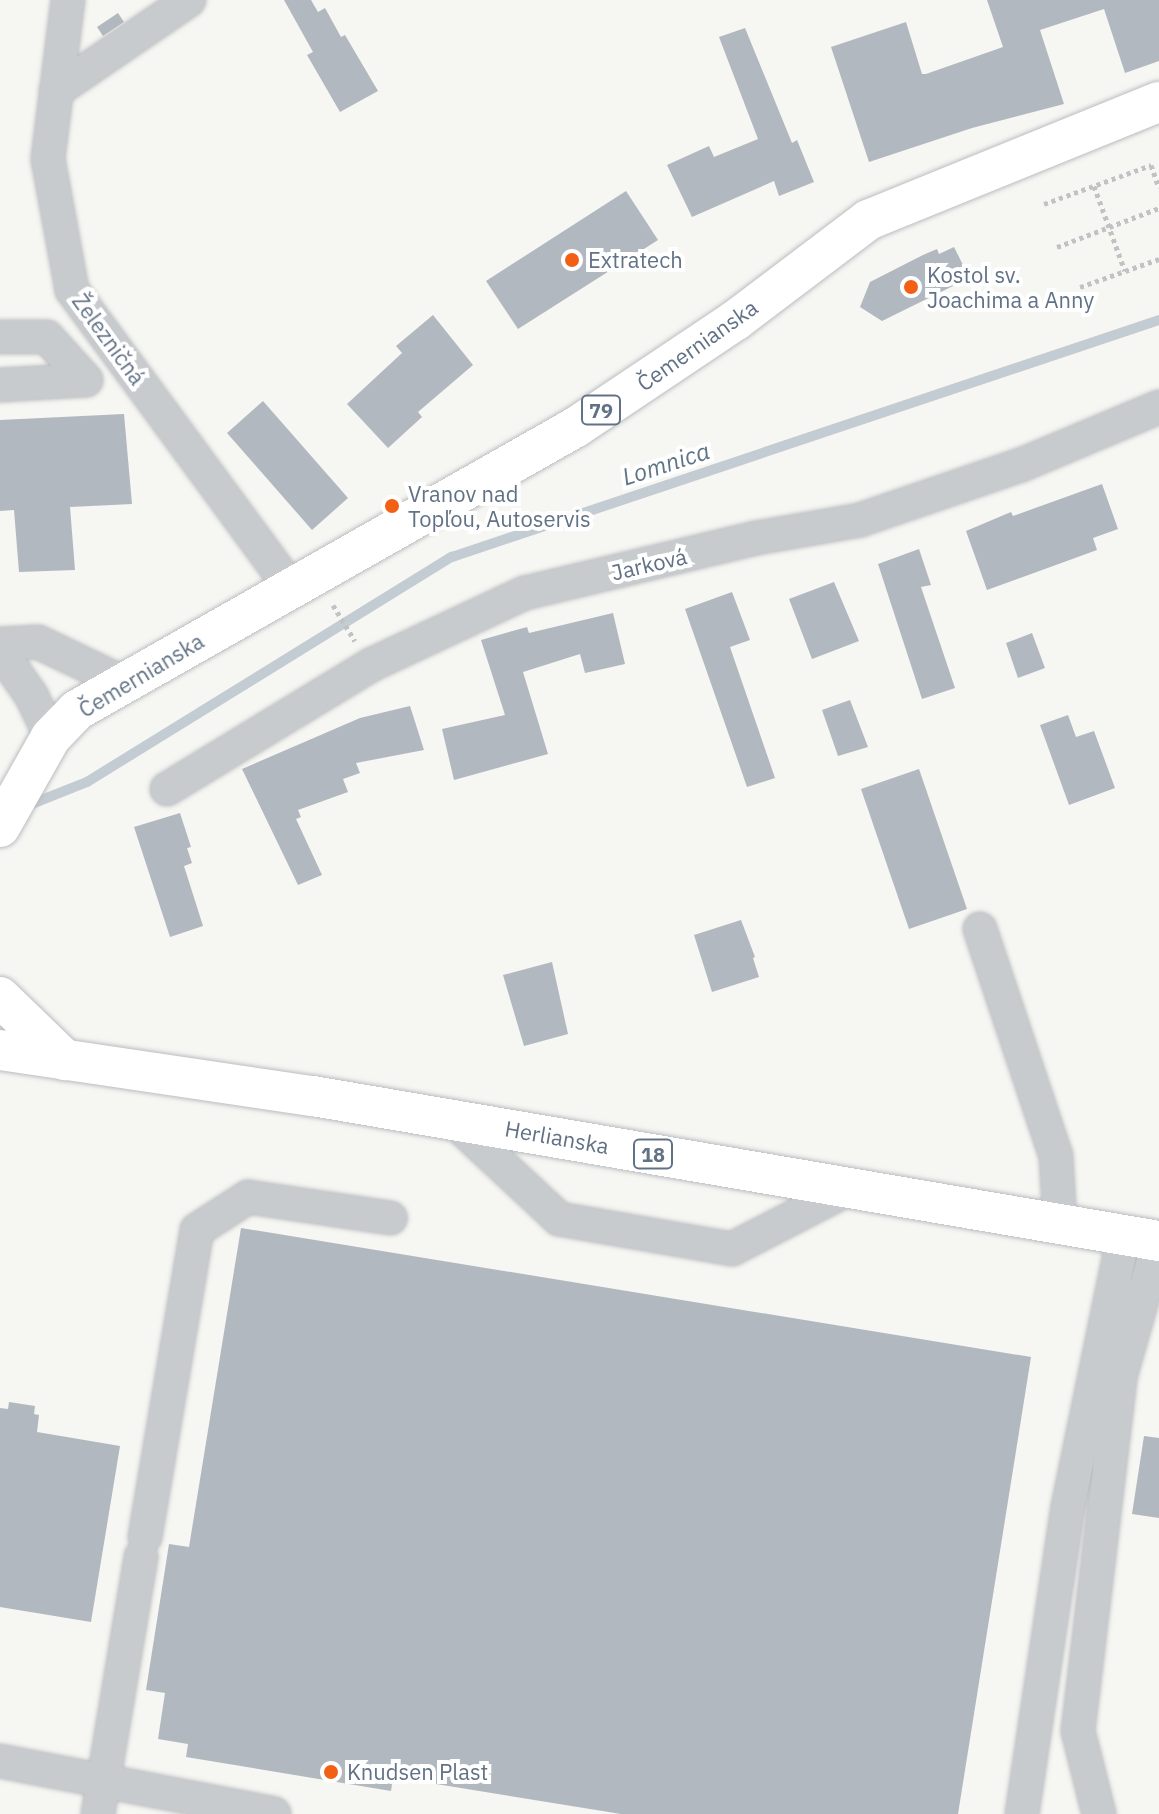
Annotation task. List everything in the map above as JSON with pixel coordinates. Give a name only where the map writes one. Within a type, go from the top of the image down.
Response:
[{"type":"main road","name":"Čemernianska","points":[[0,827],[51,737],[77,710],[576,427],[736,320],[868,220],[1159,102]]},
{"type":"main road","points":[[0,997],[65,1060]]},
{"type":"main road","name":"Herlianska","points":[[0,1050],[453,1120],[1147,1239]]},
{"type":"street","name":"Železničná","points":[[68,0],[48,159],[72,290],[290,587]]},
{"type":"street","points":[[56,91],[189,0]]},
{"type":"street","points":[[0,337],[47,337],[86,380],[0,385]]},
{"type":"street","name":"Jarková","points":[[167,789],[371,665],[525,593],[756,538],[860,520],[1021,465],[1159,407]]},
{"type":"street","points":[[0,644],[38,642],[124,683]]},
{"type":"street","points":[[0,660],[12,668],[32,697],[51,737]]},
{"type":"street","points":[[980,929],[1056,1156],[1060,1223]]},
{"type":"street","points":[[453,1120],[559,1219],[732,1249],[852,1187]]},
{"type":"street","points":[[100,1799],[197,1230],[248,1197],[390,1218]]},
{"type":"street","points":[[1099,1814],[1078,1731],[1120,1377],[1148,1318],[1147,1239]]},
{"type":"street","points":[[1022,1814],[1068,1507],[1147,1239]]},
{"type":"street","points":[[0,1761],[100,1799],[274,1814]]},
{"type":"path","points":[[1044,204],[1151,165],[1159,188]]},
{"type":"path","points":[[1094,186],[1125,271]]},
{"type":"path","points":[[1057,247],[1159,208]]},
{"type":"path","points":[[1080,287],[1159,259]]},
{"type":"path","points":[[332,602],[357,643]]},
{"type":"building","points":[[284,0],[311,0],[318,12],[325,8],[378,91],[340,112],[307,55],[313,52]]},
{"type":"building","points":[[987,0],[1159,0],[1159,61],[1125,73],[1104,9],[1040,30],[1064,104],[972,128],[869,162],[831,47],[906,22],[922,74],[926,74],[1003,47]]},
{"type":"building","points":[[118,13],[124,22],[103,36],[97,27]]},
{"type":"building","points":[[745,28],[792,143],[797,140],[814,182],[779,196],[774,181],[692,217],[667,165],[709,146],[714,157],[758,139],[719,37]]},
{"type":"building","name":"Extratech","points":[[626,191],[658,240],[518,329],[486,281]]},
{"type":"building","name":"Kostol sv. Joachima a Anny","points":[[954,247],[967,273],[951,281],[953,286],[882,321],[860,307],[870,282],[937,249],[939,254]]},
{"type":"building","points":[[433,315],[473,365],[418,412],[422,417],[388,448],[347,404],[402,353],[396,346]]},
{"type":"building","points":[[263,401],[348,498],[312,530],[227,433]]},
{"type":"building","points":[[124,414],[132,504],[70,507],[75,570],[19,572],[14,510],[0,511],[0,420]]},
{"type":"building","points":[[1102,484],[1118,529],[1093,538],[1097,550],[987,590],[966,531],[1011,512],[1013,516]]},
{"type":"building","points":[[919,549],[931,585],[921,587],[955,688],[922,699],[878,564]]},
{"type":"building","points":[[834,582],[859,641],[812,659],[789,599]]},
{"type":"building","points":[[732,592],[750,640],[730,647],[775,778],[747,787],[685,609]]},
{"type":"building","points":[[613,613],[625,664],[585,673],[580,654],[523,672],[548,754],[454,780],[442,729],[505,715],[481,640],[527,627],[529,633]]},
{"type":"building","points":[[1032,633],[1045,668],[1018,678],[1006,643]]},
{"type":"building","points":[[850,700],[868,747],[838,756],[822,710]]},
{"type":"building","points":[[410,706],[424,750],[356,763],[360,773],[343,779],[348,792],[298,810],[301,817],[296,819],[322,875],[298,885],[242,769],[360,718]]},
{"type":"building","points":[[1068,715],[1076,737],[1094,731],[1115,788],[1069,805],[1040,725]]},
{"type":"building","points":[[919,769],[967,909],[909,929],[861,789]]},
{"type":"building","points":[[180,813],[191,847],[187,848],[192,863],[184,866],[203,926],[170,937],[134,827]]},
{"type":"building","points":[[741,920],[759,977],[712,992],[694,935]]},
{"type":"building","points":[[552,962],[568,1034],[524,1046],[503,975]]},
{"type":"building","points":[[241,1228],[1031,1357],[958,1814],[621,1814],[393,1777],[391,1791],[186,1757],[188,1744],[158,1739],[165,1693],[146,1690],[169,1544],[189,1547]]},
{"type":"building","points":[[9,1402],[35,1406],[34,1414],[39,1415],[37,1432],[120,1446],[91,1622],[0,1607],[0,1408],[8,1409]]},
{"type":"building","points":[[1144,1436],[1159,1438],[1159,1518],[1132,1514]]},
{"type":"waterway","name":"Lomnica","points":[[24,807],[87,782],[452,557],[1159,320]]},
{"type":"place","name":"Extratech","points":[[572,260]]},
{"type":"place","name":"Kostol sv. Joachima a Anny","points":[[911,287]]},
{"type":"place","name":"Vranov nad Topľou, Autoservis","points":[[392,506]]},
{"type":"place","name":"Knudsen Plast","points":[[331,1772]]}]
